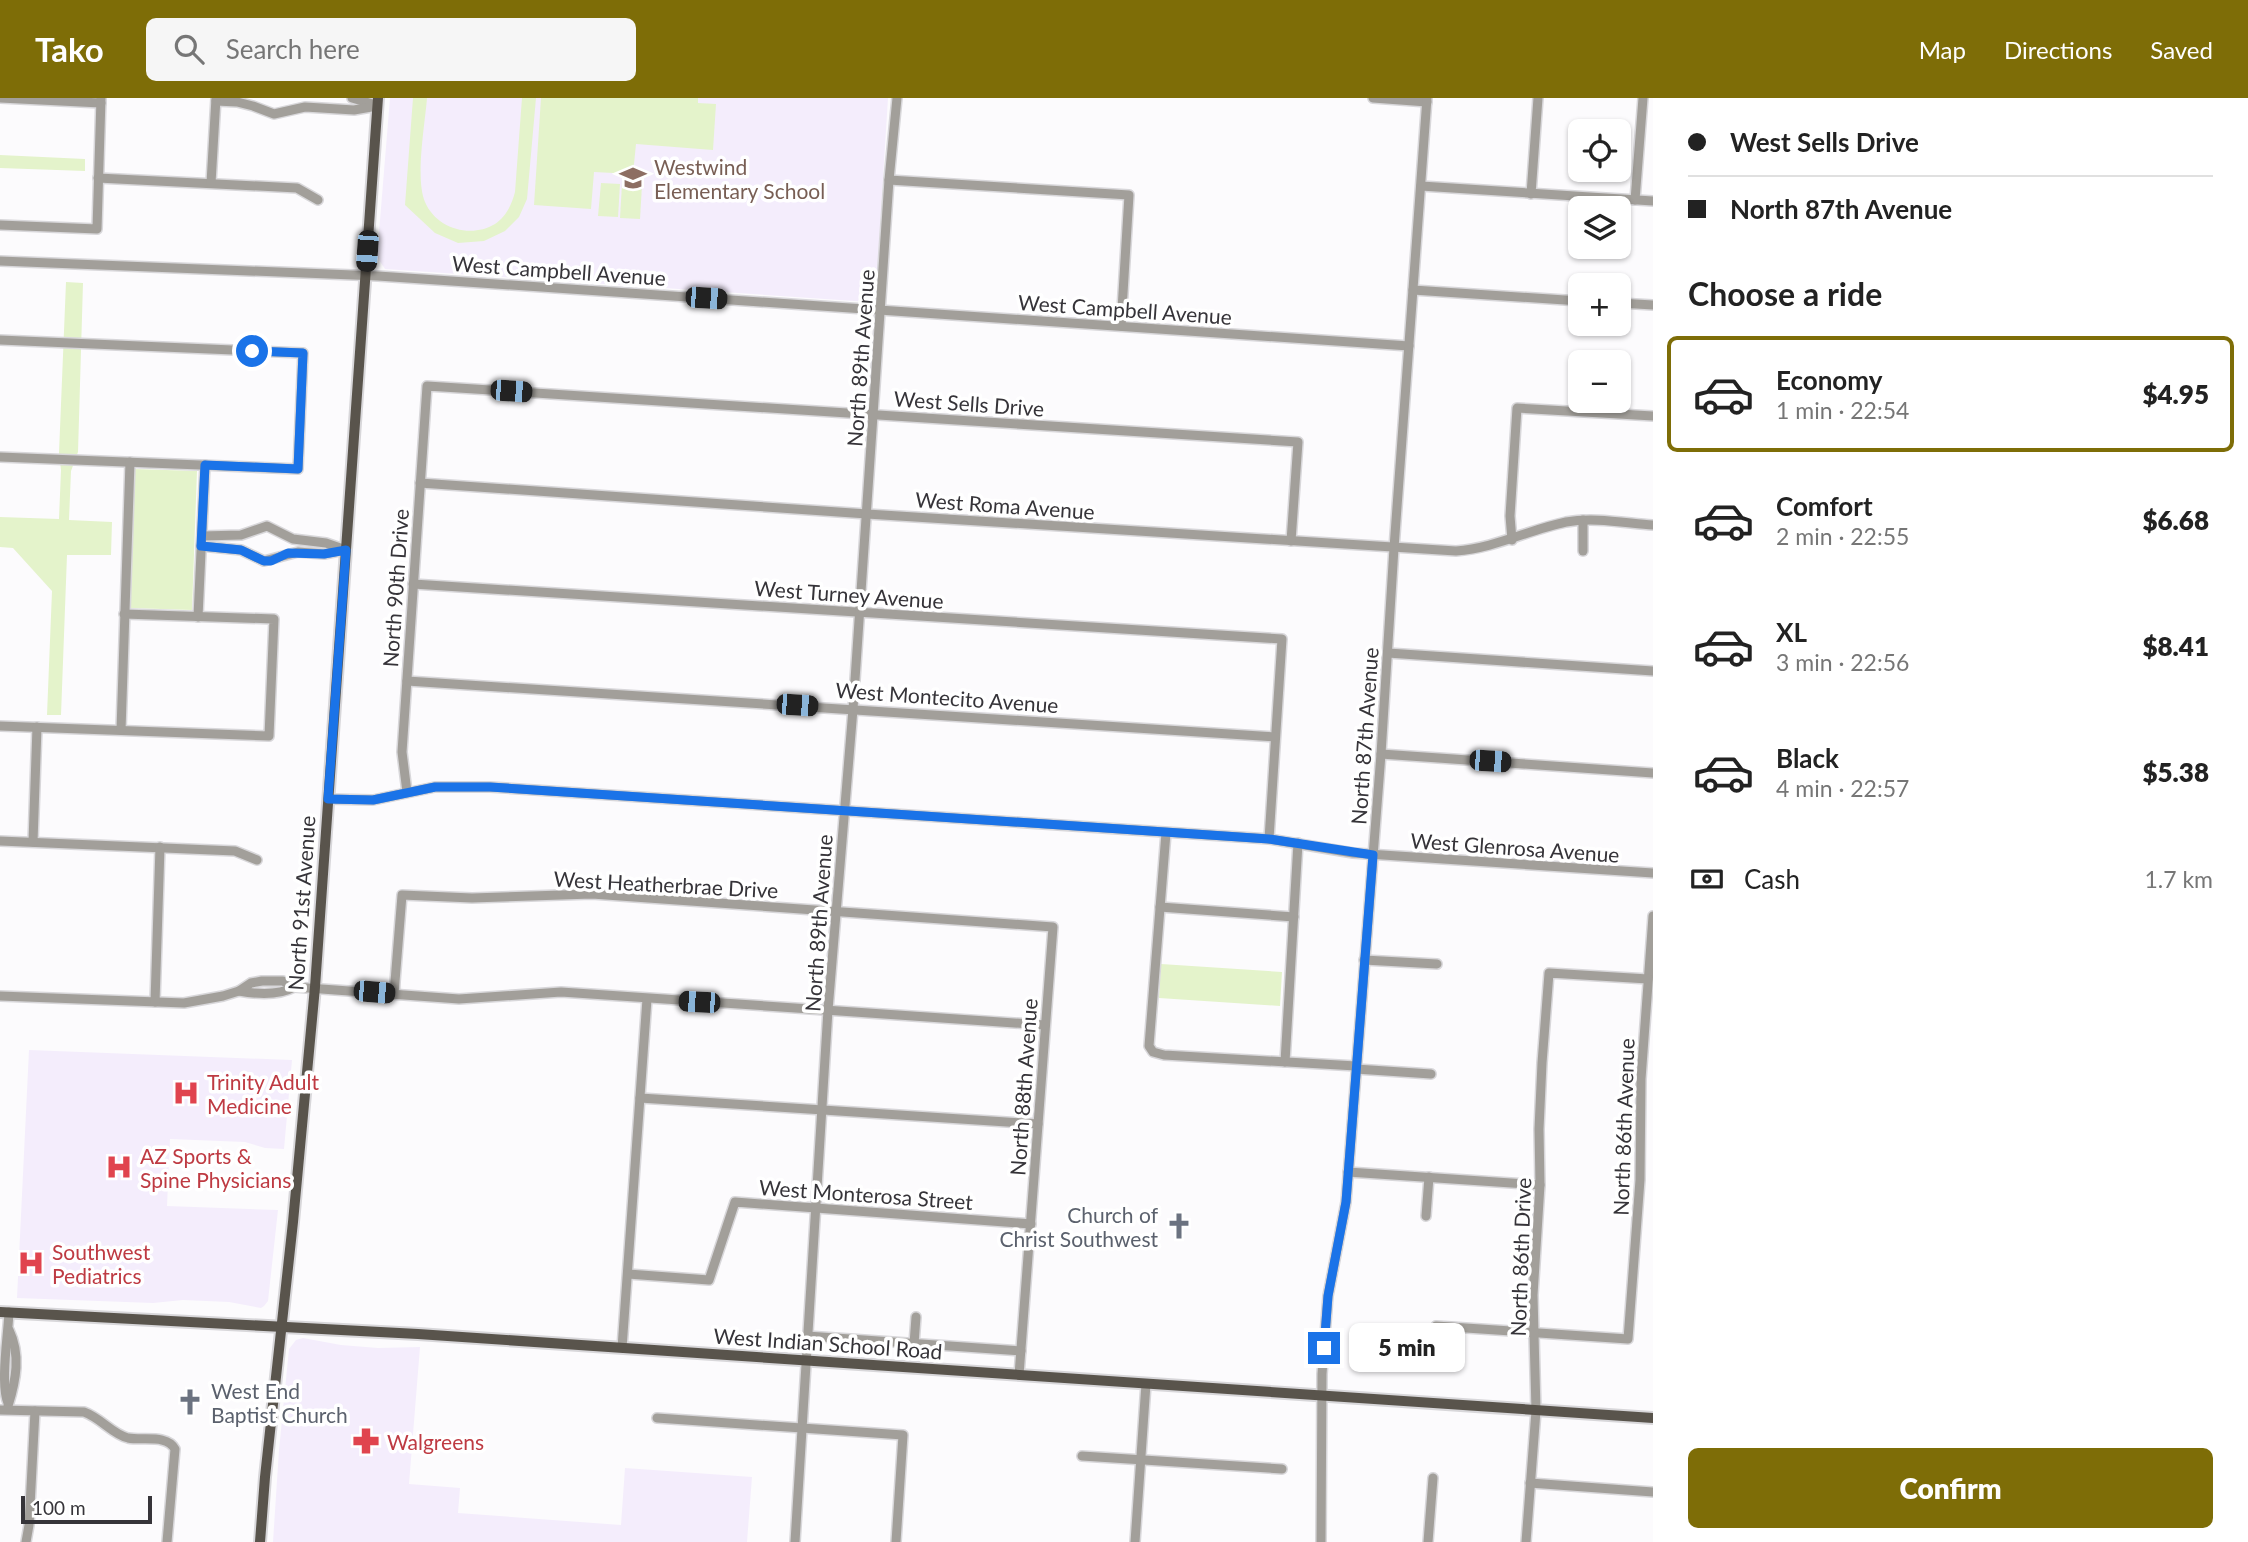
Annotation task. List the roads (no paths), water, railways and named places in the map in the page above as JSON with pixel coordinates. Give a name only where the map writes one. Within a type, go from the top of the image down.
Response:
[{"type":"main road","name":"North 91st Avenue","points":[[260,1542],[314,987],[378,102]]},
{"type":"main road","name":"West Indian School Road","points":[[5,1312],[281,1326],[1653,1418]]},
{"type":"street","points":[[352,98],[378,102]]},
{"type":"street","name":"North 89th Avenue","points":[[795,1542],[828,1010],[853,709],[897,98]]},
{"type":"street","points":[[1373,98],[1427,100]]},
{"type":"street","points":[[1531,194],[1538,98]]},
{"type":"street","points":[[1634,200],[1643,98]]},
{"type":"street","points":[[0,99],[101,101],[97,229],[0,225]]},
{"type":"street","points":[[211,184],[216,99],[253,102],[274,114],[305,107],[355,110],[378,102]]},
{"type":"street","name":"North 87th Avenue","points":[[1321,1542],[1321,1396],[1328,1296],[1344,1221],[1381,754],[1427,100]]},
{"type":"street","points":[[98,178],[297,188],[318,200]]},
{"type":"street","points":[[889,180],[1129,195],[1121,326]]},
{"type":"street","points":[[1421,186],[1653,201]]},
{"type":"street","name":"West Campbell Avenue","points":[[0,261],[365,275],[1409,346]]},
{"type":"street","points":[[1413,290],[1568,300]]},
{"type":"street","points":[[1631,304],[1653,305]]},
{"type":"street","points":[[0,340],[303,353],[298,469],[0,457]]},
{"type":"street","name":"West Sells Drive","points":[[427,386],[1298,442],[1291,541]]},
{"type":"street","name":"North 90th Drive","points":[[407,792],[402,752],[427,386]]},
{"type":"street","points":[[1512,540],[1510,516],[1517,408],[1653,416]]},
{"type":"street","points":[[121,730],[130,462]]},
{"type":"street","points":[[198,617],[205,465]]},
{"type":"street","name":"West Roma Avenue","points":[[420,483],[1455,551],[1512,540],[1551,526],[1583,520],[1653,525]]},
{"type":"street","points":[[1583,520],[1583,551]]},
{"type":"street","points":[[202,541],[248,533],[267,526],[293,540],[326,543],[346,550]]},
{"type":"street","points":[[248,533],[246,545],[249,554]]},
{"type":"street","points":[[202,541],[241,550],[264,561],[271,561],[288,553],[324,554],[346,550]]},
{"type":"street","name":"West Turney Avenue","points":[[413,584],[1282,639],[1275,737]]},
{"type":"street","points":[[0,726],[269,736],[274,620],[124,614]]},
{"type":"street","points":[[1388,653],[1653,671]]},
{"type":"street","name":"West Montecito Avenue","points":[[407,681],[1275,737]]},
{"type":"street","points":[[33,842],[37,727]]},
{"type":"street","points":[[1269,839],[1275,737]]},
{"type":"street","points":[[1381,754],[1653,773]]},
{"type":"street","name":"West Glenrosa Avenue","points":[[328,799],[373,800],[435,787],[481,786],[1269,839],[1373,855],[1653,873]]},
{"type":"street","points":[[1166,833],[1149,1046],[1153,1052],[1164,1055],[1431,1074]]},
{"type":"street","points":[[0,841],[235,851],[257,860]]},
{"type":"street","points":[[1285,1062],[1298,843]]},
{"type":"street","points":[[155,1002],[160,847]]},
{"type":"street","name":"West Heatherbrae Drive","points":[[394,994],[402,895],[472,898],[592,894],[1053,927]]},
{"type":"street","points":[[1160,907],[1294,917]]},
{"type":"street","name":"North 86th Avenue","points":[[1533,1332],[1629,1339],[1640,1180],[1641,1079],[1653,916]]},
{"type":"street","name":"North 88th Avenue","points":[[1019,1375],[1053,927]]},
{"type":"street","points":[[1364,960],[1437,964]]},
{"type":"street","name":"North 86th Drive","points":[[1526,1542],[1536,1411],[1533,1295],[1549,973],[1648,979]]},
{"type":"street","points":[[0,996],[184,1003],[239,991],[253,994],[284,993],[294,987],[459,999],[561,992],[1045,1025]]},
{"type":"street","points":[[622,1348],[647,999]]},
{"type":"street","points":[[1641,1079],[1653,1080]]},
{"type":"street","points":[[640,1098],[1038,1124]]},
{"type":"street","points":[[1348,1172],[1540,1185]]},
{"type":"street","points":[[1426,1216],[1429,1177]]},
{"type":"street","name":"West Monterosa Street","points":[[628,1274],[709,1280],[735,1202],[1031,1224]]},
{"type":"street","points":[[5,1312],[16,1345],[14,1392],[5,1407]]},
{"type":"street","name":"West Indian School Road","points":[[914,1344],[916,1318]]},
{"type":"street","points":[[1436,1326],[1533,1332]]},
{"type":"street","points":[[5,1407],[2,1396],[3,1346],[9,1330]]},
{"type":"street","name":"West Indian School Road","points":[[807,1336],[1021,1351]]},
{"type":"street","points":[[3,1368],[15,1368]]},
{"type":"street","points":[[1135,1542],[1146,1384]]},
{"type":"street","points":[[5,1407],[35,1411],[85,1412],[96,1416],[119,1435],[132,1439],[164,1440],[172,1444],[176,1449],[167,1542]]},
{"type":"street","points":[[26,1542],[35,1411]]},
{"type":"street","points":[[657,1418],[903,1435],[896,1542]]},
{"type":"street","points":[[1082,1456],[1282,1469]]},
{"type":"street","points":[[1428,1542],[1433,1478]]},
{"type":"street","points":[[1530,1483],[1653,1492]]},
{"type":"place","name":"Westwind Elementary School","points":[[633,178]]},
{"type":"place","name":"Trinity Adult Medicine","points":[[186,1093]]},
{"type":"place","name":"AZ Sports & Spine Physicians","points":[[119,1167]]},
{"type":"place","name":"Church of Christ Southwest","points":[[1179,1226]]},
{"type":"place","name":"Southwest Pediatrics","points":[[31,1263]]},
{"type":"place","name":"West End Baptist Church","points":[[190,1402]]},
{"type":"place","name":"Walgreens","points":[[366,1441]]}]
